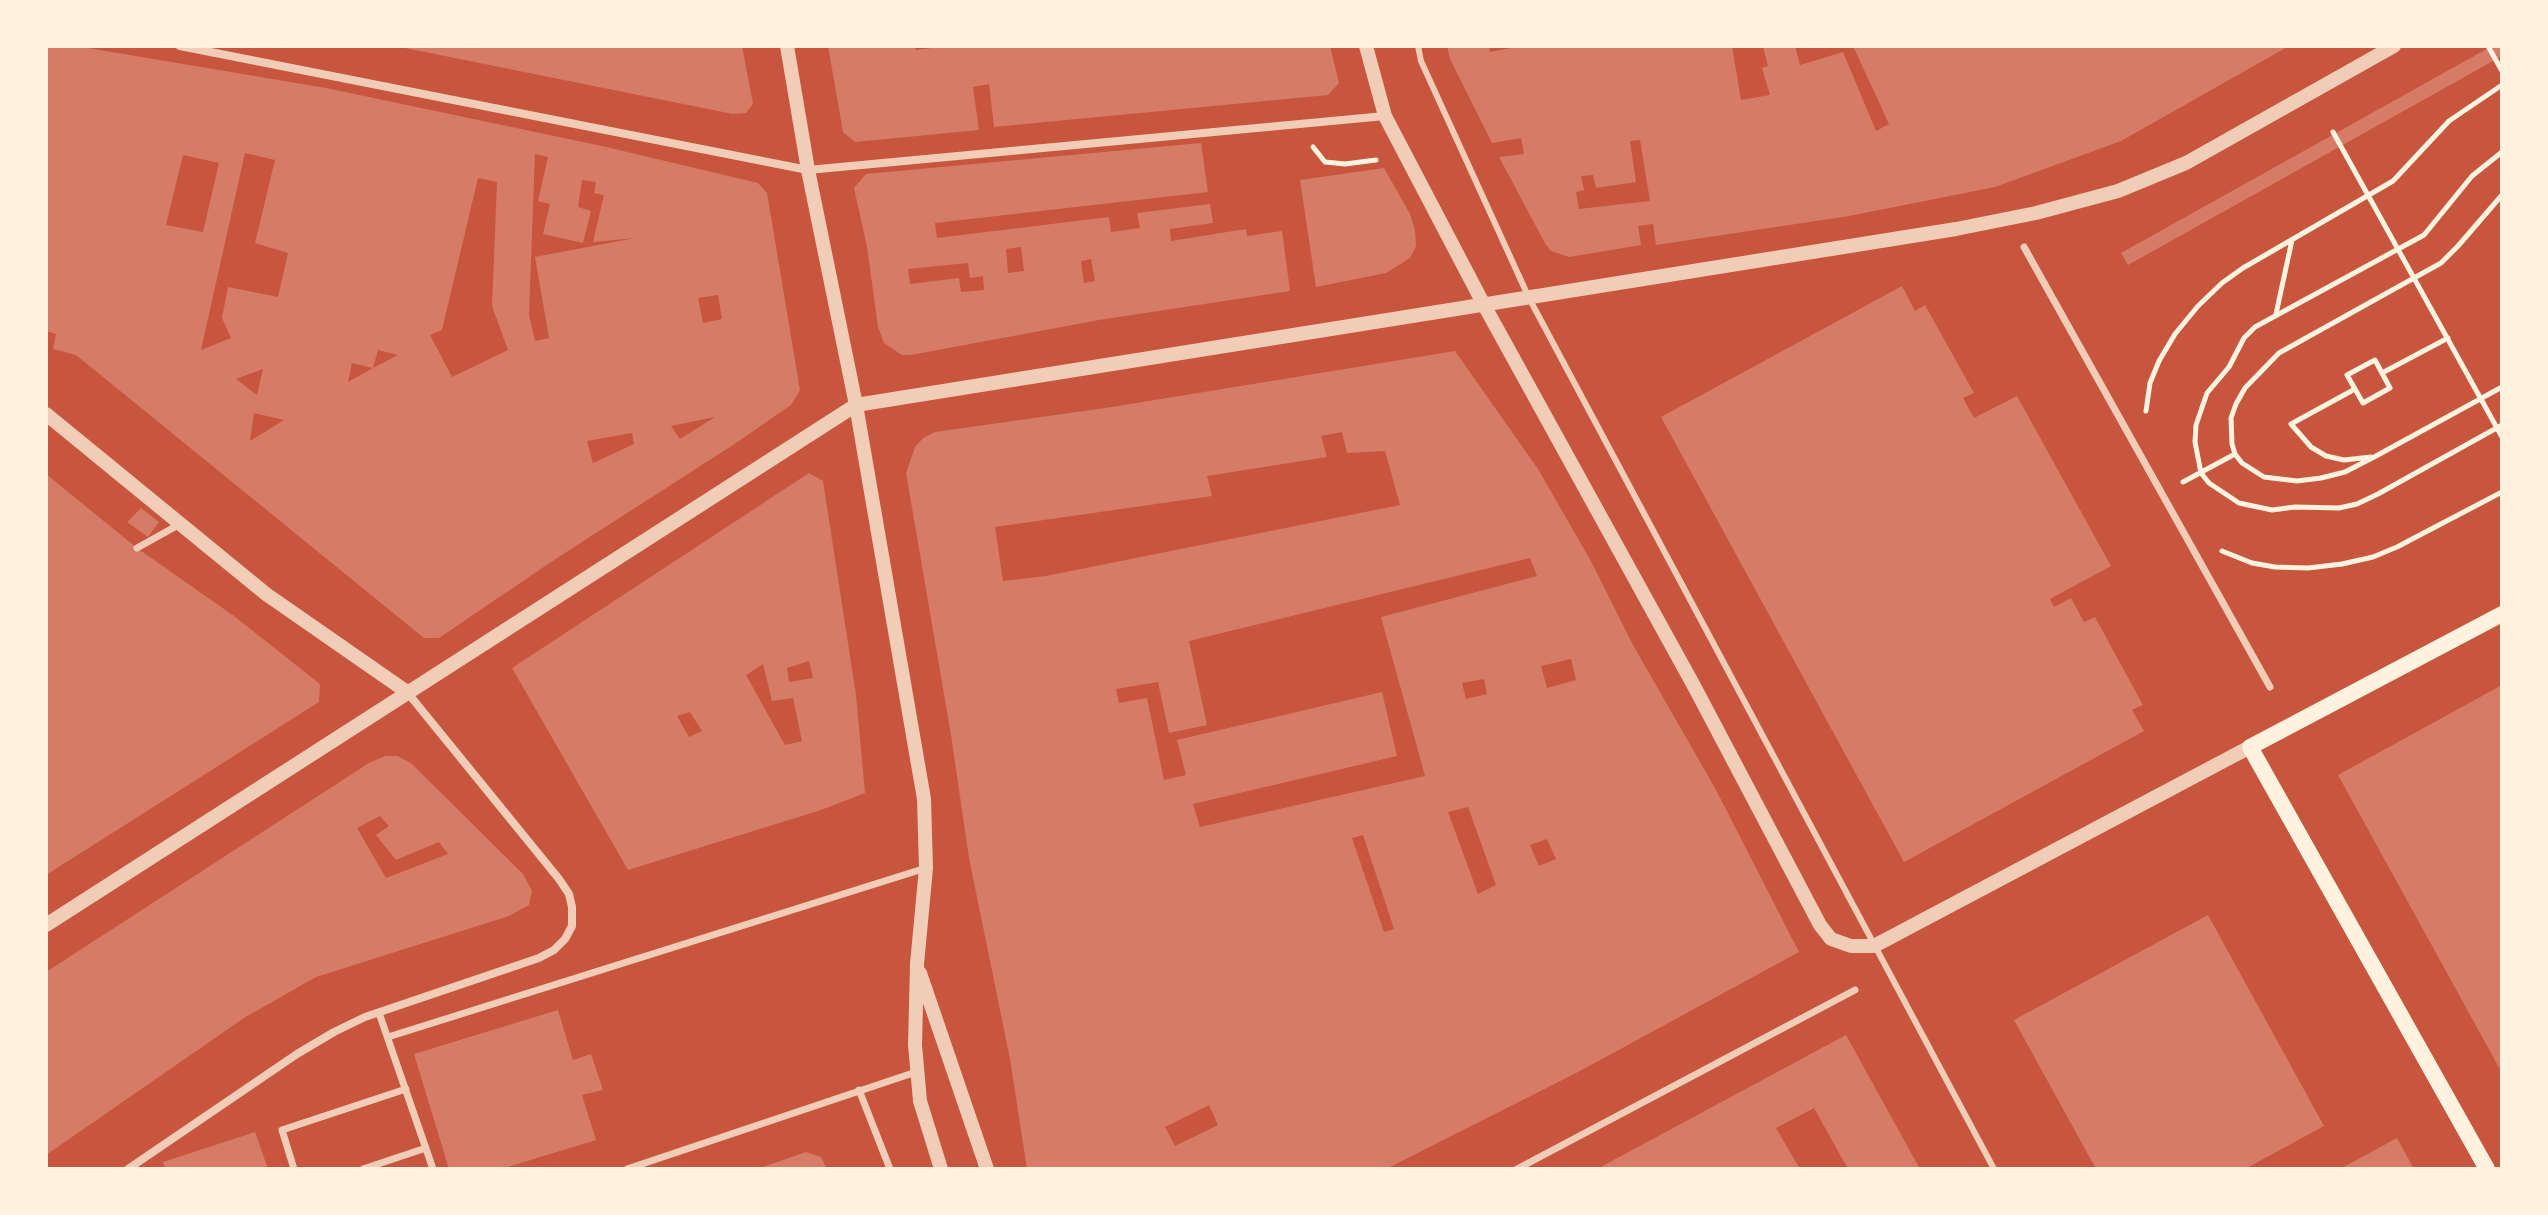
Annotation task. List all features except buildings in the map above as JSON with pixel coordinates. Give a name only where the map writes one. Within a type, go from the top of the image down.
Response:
[{"type":"main road","points":[[2487,1169],[2250,747],[2502,614]]},
{"type":"street","points":[[180,46],[808,170],[1385,116]]},
{"type":"street","points":[[787,46],[808,170],[856,405],[924,799],[926,868],[917,964],[916,1072],[924,1115],[941,1169]]},
{"type":"street","points":[[1366,46],[1385,116],[1484,305],[1694,686],[1820,925],[1831,939],[1851,946],[1874,946],[2250,747]]},
{"type":"street","points":[[46,925],[856,405],[1956,229],[2036,213],[2118,191],[2186,163],[2394,46]]},
{"type":"street","points":[[2024,247],[2270,687]]},
{"type":"street","points":[[46,414],[266,594],[407,692],[559,879],[569,894],[572,907],[572,926],[554,950],[334,1032],[128,1169]]},
{"type":"street","points":[[137,548],[180,524]]},
{"type":"street","points":[[388,1037],[926,868]]},
{"type":"street","points":[[917,964],[987,1169]]},
{"type":"street","points":[[1517,1169],[1855,990]]},
{"type":"street","points":[[379,1013],[433,1169]]},
{"type":"street","points":[[627,1169],[916,1072]]},
{"type":"street","points":[[291,1168],[282,1130],[406,1089]]},
{"type":"street","points":[[859,1090],[890,1169]]},
{"type":"street","points":[[363,1169],[426,1148]]},
{"type":"lane","points":[[1418,46],[1421,61],[1529,298],[1994,1169]]},
{"type":"path","points":[[2488,46],[2502,71]]},
{"type":"path","points":[[2148,468],[2144,436],[2150,383],[2175,334],[2198,306],[2243,268],[2393,181],[2449,121],[2502,85]]},
{"type":"path","points":[[1307,124],[1310,144],[1325,162],[1345,164],[1406,156]]},
{"type":"path","points":[[2333,132],[2481,398],[2500,426],[2502,437]]},
{"type":"path","points":[[2500,426],[2378,494],[2339,508],[2253,508],[2224,494],[2201,473],[2197,460],[2196,425],[2207,393],[2229,367],[2244,338],[2255,327],[2424,235],[2472,176],[2502,152]]},
{"type":"path","points":[[2502,195],[2441,263],[2279,353],[2245,388],[2231,418],[2230,431],[2235,454],[2252,471],[2264,477],[2297,481],[2345,472],[2502,387]]},
{"type":"path","points":[[2276,315],[2292,240]]},
{"type":"path","points":[[2382,373],[2448,338]]},
{"type":"path","points":[[2375,360],[2390,388],[2363,403],[2355,389],[2347,375],[2375,360]]},
{"type":"path","points":[[2355,389],[2291,424],[2311,447],[2326,456],[2344,460],[2376,456]]},
{"type":"path","points":[[2162,494],[2235,454]]},
{"type":"path","points":[[2176,518],[2205,542],[2232,556],[2275,567],[2308,568],[2373,557],[2502,492]]}]
